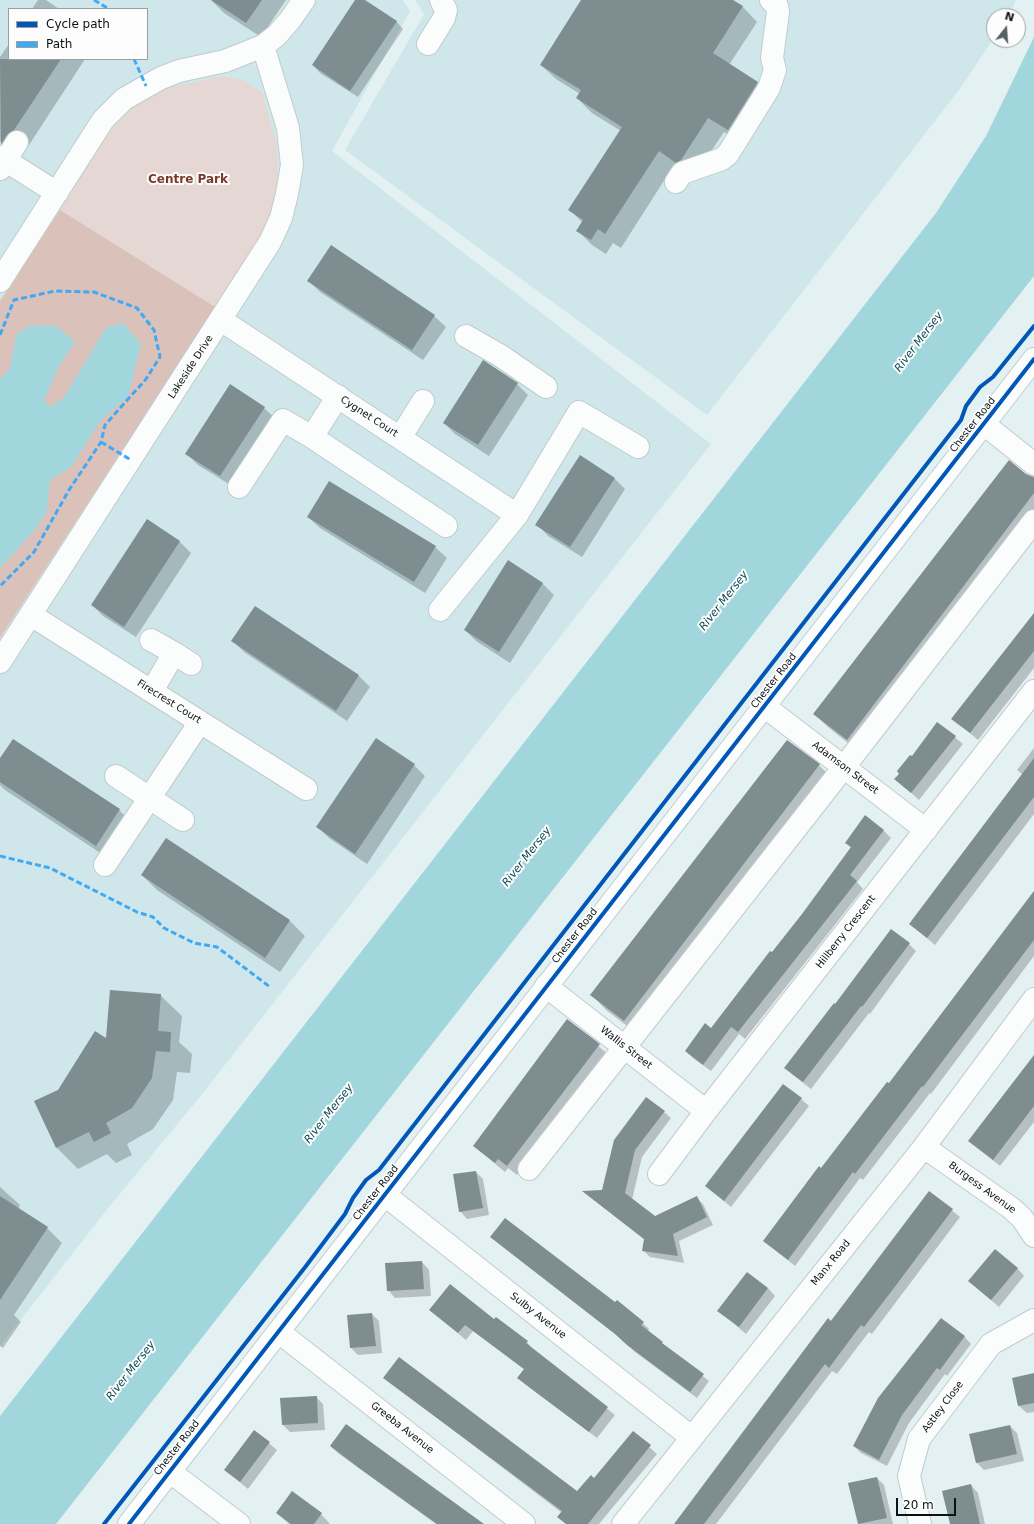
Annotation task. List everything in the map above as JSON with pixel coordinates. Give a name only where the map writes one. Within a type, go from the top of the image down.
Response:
[{"type":"main road","points":[[0,280],[103,120],[124,99],[162,78],[179,71],[225,61],[263,46],[282,30],[304,0]]},
{"type":"main road","points":[[428,44],[444,18],[446,10],[441,0]]},
{"type":"main road","points":[[676,182],[682,173],[714,162],[728,154],[769,88],[775,70],[772,58],[778,12],[777,6],[771,0]]},
{"type":"main road","name":"Lakeside Drive","points":[[0,662],[221,320],[270,242],[281,218],[288,194],[292,165],[288,128],[263,46]]},
{"type":"main road","points":[[17,142],[2,162],[56,192]]},
{"type":"main road","name":"Cygnet Court","points":[[221,320],[517,515]]},
{"type":"main road","points":[[466,336],[501,356],[546,387]]},
{"type":"main road","name":"Chester Road","points":[[128,1524],[279,1332],[1034,359]]},
{"type":"main road","points":[[312,437],[338,396]]},
{"type":"main road","points":[[400,438],[423,401]]},
{"type":"main road","points":[[440,610],[517,515],[579,412],[638,447]]},
{"type":"main road","points":[[240,487],[283,420],[312,437],[446,526]]},
{"type":"main road","points":[[984,424],[1034,464]]},
{"type":"main road","points":[[529,1169],[844,767],[1034,521]]},
{"type":"main road","name":"Firecrest Court","points":[[31,615],[306,789]]},
{"type":"main road","points":[[151,640],[183,659],[152,691]]},
{"type":"main road","name":"Hillberry Crescent","points":[[659,1174],[706,1111],[1034,691]]},
{"type":"main road","name":"Adamson Street","points":[[764,706],[926,830]]},
{"type":"main road","points":[[105,864],[200,722]]},
{"type":"main road","points":[[116,776],[183,820]]},
{"type":"main road","name":"Wallis Street","points":[[546,986],[706,1111]]},
{"type":"main road","name":"Manx Road","points":[[623,1524],[924,1147],[1034,999]]},
{"type":"main road","name":"Burgess Avenue","points":[[924,1147],[1011,1208],[1022,1218],[1034,1236]]},
{"type":"main road","name":"Sulby Avenue","points":[[385,1195],[691,1437]]},
{"type":"main road","name":"Astley Close","points":[[920,1524],[909,1476],[919,1439],[991,1344],[1034,1320]]},
{"type":"main road","name":"Greeba Avenue","points":[[279,1332],[524,1524]]},
{"type":"main road","points":[[169,1471],[239,1524]]},
{"type":"shaded area","name":"Centre Park","points":[[0,0],[403,0],[410,11],[332,151],[711,444],[199,1098],[109,1207],[0,1346]]},
{"type":"shaded area","points":[[415,0],[1016,0],[1012,8],[986,8],[986,48],[987,48],[959,90],[707,415],[345,150],[424,14]]},
{"type":"shaded area","points":[[223,76],[245,81],[262,92],[277,145],[278,182],[270,214],[258,241],[215,307],[60,210],[103,140],[137,103],[168,88]]},
{"type":"shaded area","points":[[60,210],[215,307],[0,638],[0,301]]},
{"type":"water","name":"River Mersey","points":[[1034,37],[1034,276],[56,1524],[0,1524],[0,1416],[936,213],[986,136]]},
{"type":"water","points":[[123,323],[141,344],[128,397],[101,420],[71,467],[50,480],[47,511],[33,532],[0,568],[0,380],[10,368],[16,335],[30,325],[56,326],[75,342],[60,364],[44,400],[50,407],[63,399],[106,328]]},
{"type":"building","points":[[211,0],[262,0],[246,23]]},
{"type":"building","points":[[355,0],[365,0],[397,21],[350,91],[312,65]]},
{"type":"building","points":[[581,0],[733,0],[743,6],[713,53],[758,82],[728,130],[708,118],[681,160],[676,163],[659,151],[605,234],[598,229],[591,240],[576,231],[583,220],[568,210],[622,127],[576,98],[581,90],[540,65]]},
{"type":"building","points":[[0,59],[60,60],[14,130],[7,135],[1,145]]},
{"type":"building","points":[[331,245],[435,315],[412,350],[307,281]]},
{"type":"building","points":[[483,360],[518,383],[478,445],[443,423]]},
{"type":"building","points":[[230,384],[265,407],[220,476],[185,454]]},
{"type":"building","points":[[580,455],[615,478],[570,547],[535,525]]},
{"type":"building","points":[[1009,460],[1026,474],[1034,477],[1034,493],[847,740],[813,714]]},
{"type":"building","points":[[329,481],[436,546],[414,582],[307,517]]},
{"type":"building","points":[[147,519],[180,541],[124,627],[91,605]]},
{"type":"building","points":[[508,560],[543,583],[499,652],[464,630]]},
{"type":"building","points":[[255,606],[359,675],[336,711],[231,641]]},
{"type":"building","points":[[1034,613],[1034,651],[970,733],[951,719]]},
{"type":"building","points":[[937,722],[956,736],[911,793],[894,779],[899,774],[897,771],[910,755],[912,756]]},
{"type":"building","points":[[376,738],[415,764],[355,854],[316,827]]},
{"type":"building","points":[[13,739],[120,809],[96,846],[0,782],[0,758]]},
{"type":"building","points":[[787,740],[820,764],[624,1021],[590,995]]},
{"type":"building","points":[[1034,758],[1034,797],[927,938],[909,924]]},
{"type":"building","points":[[865,815],[884,830],[850,875],[857,881],[738,1032],[731,1027],[703,1065],[685,1051],[705,1023],[711,1028],[770,951],[772,952],[802,914],[851,847],[845,843]]},
{"type":"building","points":[[166,838],[290,920],[265,958],[141,875]]},
{"type":"building","points":[[1034,891],[1034,940],[923,1087],[922,1086],[855,1174],[853,1172],[788,1260],[763,1241],[819,1166],[821,1168],[887,1082],[889,1083]]},
{"type":"building","points":[[891,929],[910,943],[803,1082],[784,1068],[834,1003],[835,1004]]},
{"type":"building","points":[[110,990],[161,994],[158,1031],[171,1032],[170,1052],[156,1051],[152,1078],[132,1108],[106,1123],[111,1133],[94,1142],[89,1132],[56,1148],[34,1101],[58,1090],[95,1031],[106,1038]]},
{"type":"building","points":[[567,1019],[600,1044],[507,1166],[498,1159],[495,1163],[473,1146]]},
{"type":"building","points":[[1034,1055],[1034,1106],[993,1160],[968,1141]]},
{"type":"building","points":[[783,1084],[802,1098],[724,1201],[705,1186]]},
{"type":"building","points":[[646,1097],[665,1111],[635,1150],[625,1193],[655,1216],[697,1196],[707,1217],[673,1234],[678,1256],[642,1251],[644,1239],[582,1191],[602,1190],[614,1140]]},
{"type":"building","points":[[476,1171],[483,1208],[459,1212],[453,1174]]},
{"type":"building","points":[[929,1191],[953,1209],[897,1284],[864,1327],[861,1325],[829,1368],[825,1364],[704,1524],[674,1524],[828,1318],[831,1321]]},
{"type":"building","points":[[0,1196],[48,1227],[0,1300]]},
{"type":"building","points":[[505,1218],[615,1302],[617,1300],[644,1322],[641,1325],[663,1342],[662,1343],[704,1374],[690,1392],[627,1345],[615,1334],[490,1237]]},
{"type":"building","points":[[995,1249],[1018,1268],[991,1300],[968,1281]]},
{"type":"building","points":[[422,1261],[424,1289],[387,1291],[385,1263]]},
{"type":"building","points":[[747,1272],[768,1288],[739,1327],[717,1311]]},
{"type":"building","points":[[450,1284],[494,1319],[496,1317],[528,1341],[526,1343],[608,1407],[589,1432],[517,1378],[524,1369],[465,1325],[458,1333],[429,1310]]},
{"type":"building","points":[[372,1313],[376,1346],[350,1348],[347,1315]]},
{"type":"building","points":[[941,1318],[965,1336],[940,1370],[937,1368],[902,1415],[879,1460],[853,1446],[878,1398]]},
{"type":"building","points":[[399,1357],[577,1491],[591,1475],[594,1478],[633,1431],[651,1445],[588,1524],[566,1524],[557,1517],[562,1511],[383,1378]]},
{"type":"building","points":[[1034,1373],[1034,1403],[1018,1406],[1012,1378]]},
{"type":"building","points":[[317,1396],[318,1423],[282,1425],[280,1398]]},
{"type":"building","points":[[346,1424],[484,1524],[437,1524],[359,1468],[330,1446]]},
{"type":"building","points":[[1010,1425],[1017,1454],[976,1463],[969,1434]]},
{"type":"building","points":[[254,1430],[270,1442],[240,1482],[224,1470]]},
{"type":"building","points":[[877,1477],[887,1518],[858,1524],[848,1483]]},
{"type":"building","points":[[971,1484],[980,1524],[950,1524],[942,1491]]},
{"type":"building","points":[[292,1491],[322,1513],[314,1524],[291,1524],[276,1513]]},
{"type":"marked path","points":[[94,0],[107,8]]},
{"type":"marked path","points":[[134,60],[146,86]]},
{"type":"marked path","points":[[0,335],[14,300],[55,291],[94,292],[137,308],[154,330],[160,357],[146,379],[105,425],[101,442],[69,490],[34,552],[0,586]]},
{"type":"marked path","points":[[101,442],[131,460]]},
{"type":"marked path","points":[[0,856],[50,868],[137,912],[153,917],[164,928],[194,943],[217,947],[270,987]]},
{"type":"cycle path","points":[[104,1524],[306,1266],[345,1214],[353,1198],[366,1180],[379,1170],[961,420],[966,406],[980,387],[993,377],[1034,326]]},
{"type":"cycle path","points":[[129,1524],[1034,359]]},
{"type":"district","name":"Centre Park","points":[[188,180]]}]
